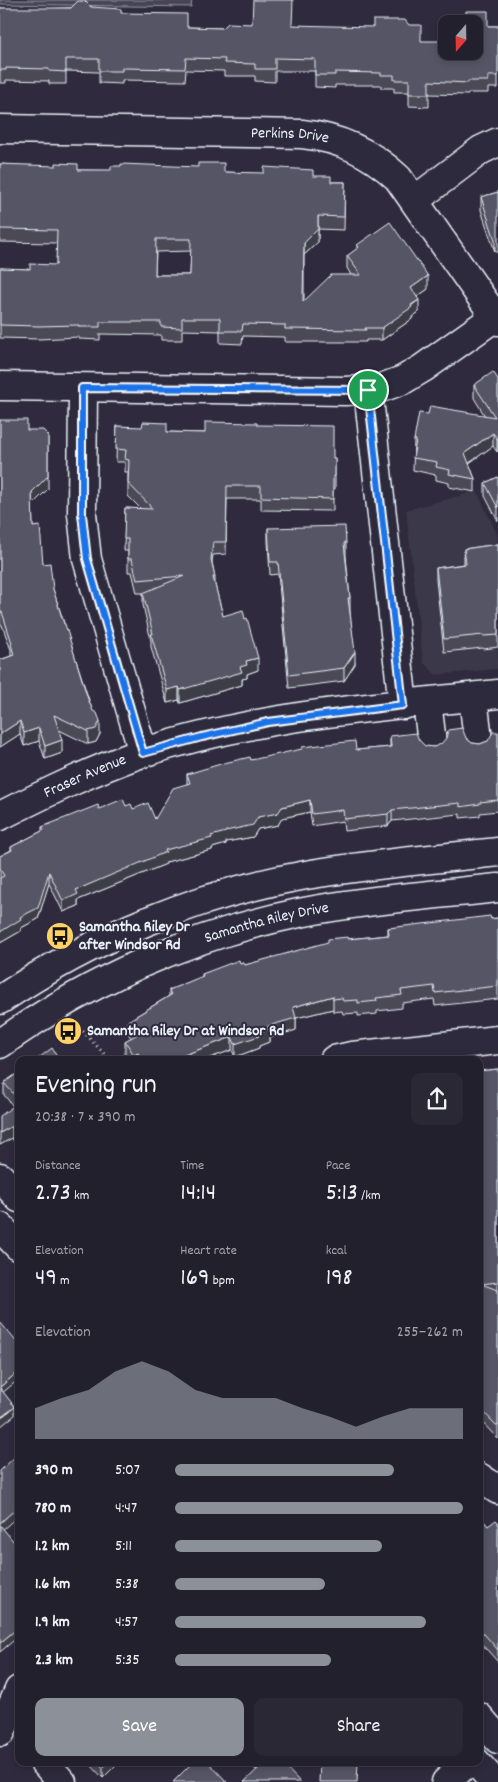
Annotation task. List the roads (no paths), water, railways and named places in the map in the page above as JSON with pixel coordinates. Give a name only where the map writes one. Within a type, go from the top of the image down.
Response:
[{"type":"street","name":"Perkins Drive","points":[[0,129],[302,134],[319,136],[353,146],[384,165],[398,178],[496,319],[420,371],[389,386],[368,390],[0,386]]},
{"type":"street","points":[[414,200],[481,150],[498,142]]},
{"type":"street","points":[[82,388],[82,514],[86,552],[91,578],[143,753]]},
{"type":"street","points":[[368,390],[415,703],[432,743]]},
{"type":"street","points":[[478,740],[486,695]]},
{"type":"street","name":"Fraser Avenue","points":[[0,816],[71,782],[143,753],[202,737],[268,722],[486,695]]},
{"type":"street","points":[[0,1000],[55,966],[123,932],[166,914],[231,892],[270,882],[331,871],[498,852]]},
{"type":"street","name":"Samantha Riley Drive","points":[[0,1044],[72,997],[114,976],[146,961],[226,931],[299,913],[334,907],[498,888]]},
{"type":"street","points":[[352,1056],[498,1040]]},
{"type":"street","points":[[0,1177],[15,1194]]},
{"type":"street","points":[[0,1227],[15,1243]]},
{"type":"street","points":[[0,1241],[15,1249]]},
{"type":"street","points":[[483,1480],[498,1490]]},
{"type":"street","points":[[7,1733],[15,1704]]},
{"type":"street","points":[[483,1721],[498,1738]]},
{"type":"street","points":[[48,1766],[62,1782]]},
{"type":"street","points":[[446,1782],[464,1766]]},
{"type":"street","points":[[480,1766],[494,1782]]},
{"type":"place","name":"Samantha Riley Dr after Windsor Rd","points":[[60,936]]},
{"type":"place","name":"Samantha Riley Dr at Windsor Rd","points":[[68,1031]]}]
